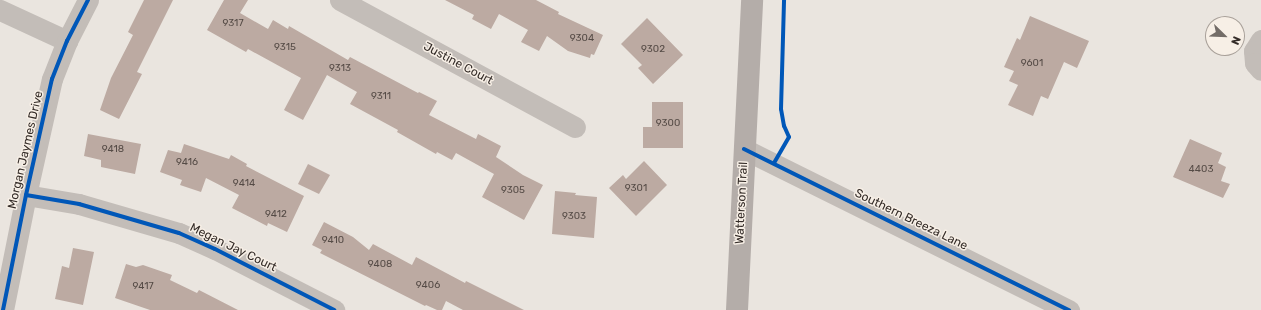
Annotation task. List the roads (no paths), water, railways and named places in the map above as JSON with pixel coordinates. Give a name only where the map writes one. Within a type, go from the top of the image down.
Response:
[{"type":"main road","name":"Watterson Trail","points":[[737,310],[752,0]]},
{"type":"street","name":"Morgan Jaymes Drive","points":[[3,310],[26,195],[52,79],[67,41],[88,0]]},
{"type":"street","name":"Justine Court","points":[[340,0],[575,127]]},
{"type":"street","points":[[0,10],[67,41]]},
{"type":"street","points":[[1261,40],[1254,51],[1255,64],[1261,70]]},
{"type":"street","name":"Southern Breeza Lane","points":[[744,148],[1069,310]]},
{"type":"street","name":"Megan Jay Court","points":[[26,195],[80,204],[179,233],[215,249],[334,310]]}]
